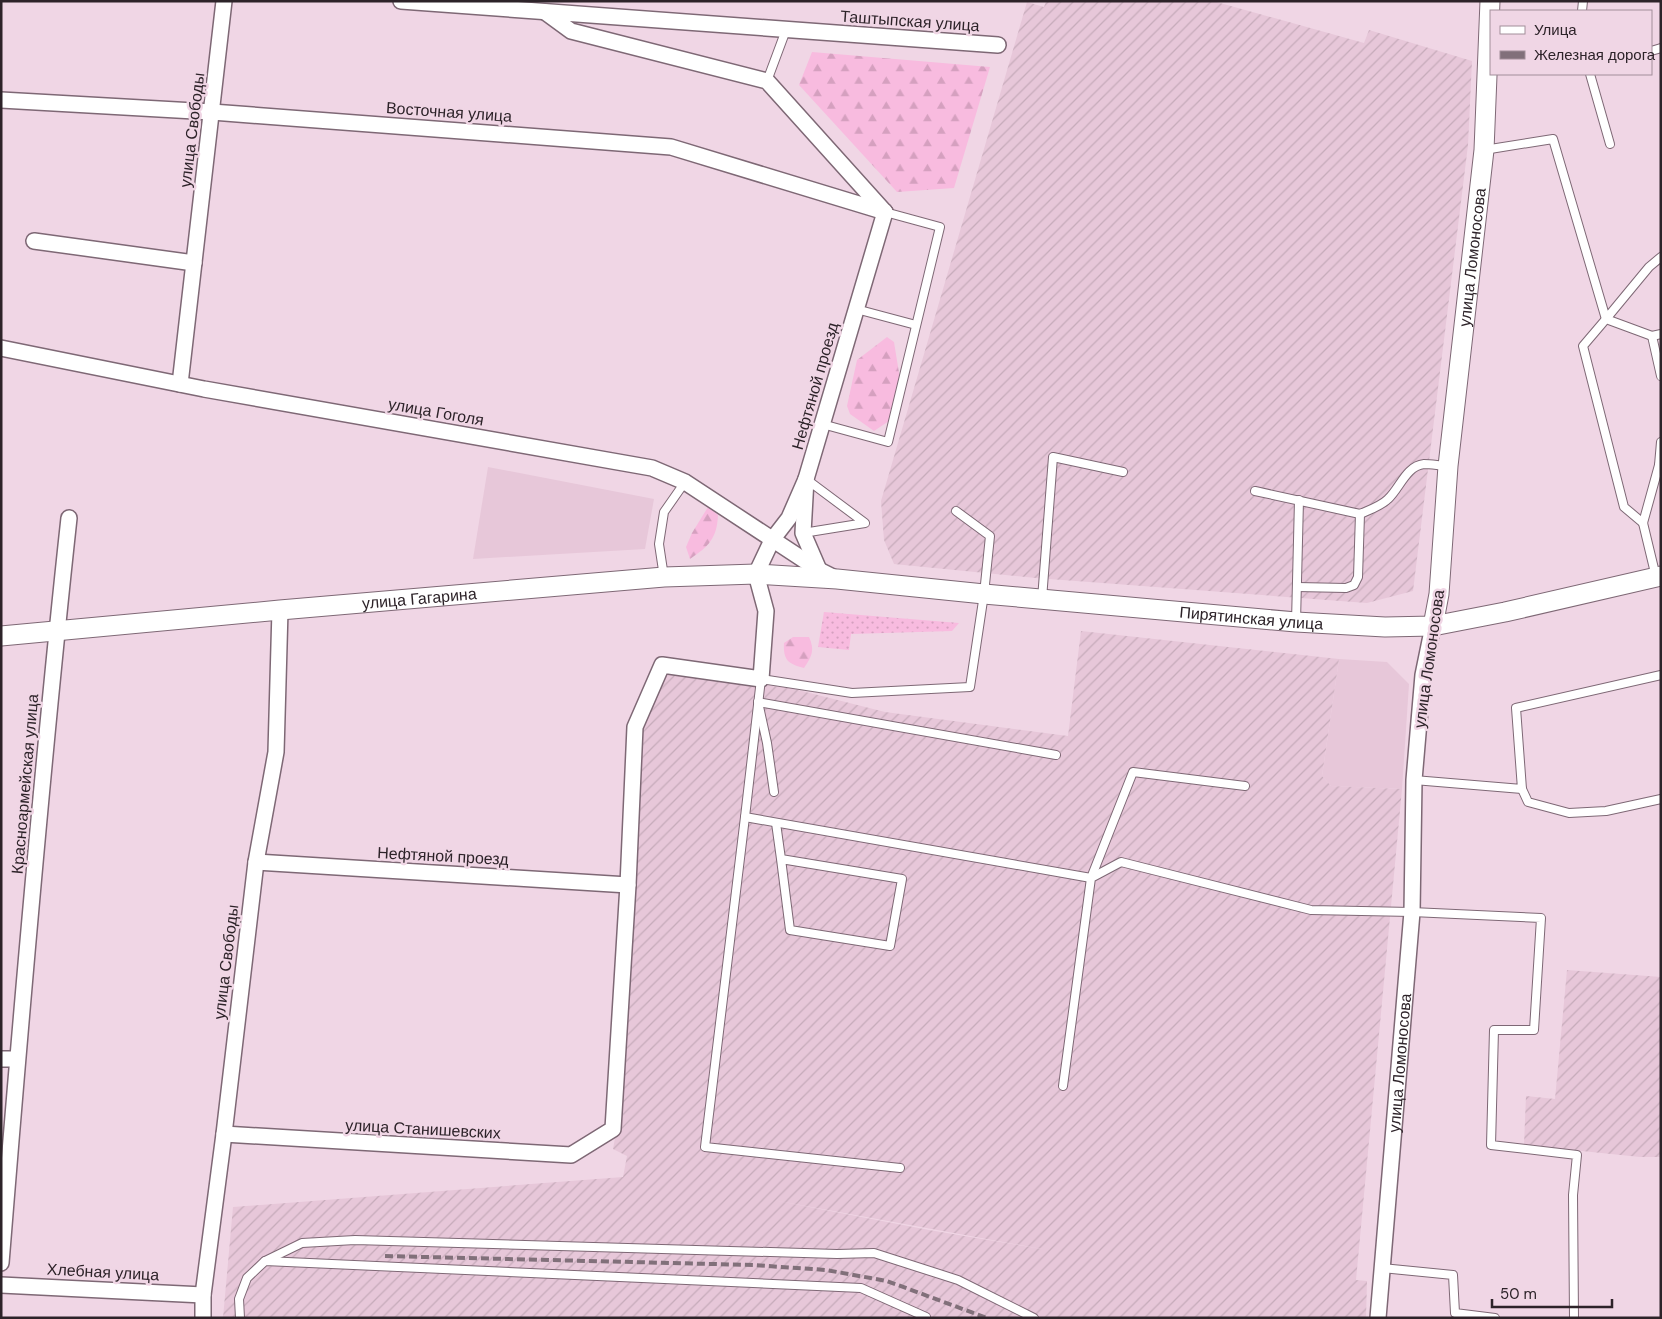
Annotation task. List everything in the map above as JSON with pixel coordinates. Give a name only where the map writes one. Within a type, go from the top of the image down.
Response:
[{"type":"street","name":"улица Свободы","points":[[180,384],[224,1]]},
{"type":"street","name":"Таштыпская улица","points":[[401,1],[545,7],[786,30],[998,45]]},
{"type":"street","name":"улица Ломоносова","points":[[1378,1318],[1412,912],[1414,780],[1423,674],[1439,594],[1448,466],[1484,150],[1490,1]]},
{"type":"street","points":[[545,7],[570,31],[767,81],[885,212]]},
{"type":"street","name":"Восточная улица","points":[[1,100],[212,112],[671,147],[885,212]]},
{"type":"street","name":"Нефтяной проезд","points":[[819,570],[803,533],[806,479],[885,212]]},
{"type":"street","points":[[34,241],[194,263]]},
{"type":"street","name":"улица Гоголя","points":[[1,348],[180,384],[652,468],[685,482],[819,570],[837,579]]},
{"type":"street","points":[[628,885],[635,727],[662,665],[761,679],[766,611],[756,574],[772,540],[789,518],[806,479]]},
{"type":"street","name":"Красноармейская улица","points":[[1,1263],[17,1059],[69,518]]},
{"type":"street","name":"улица Гагарина","points":[[1,636],[664,577],[756,574],[837,579]]},
{"type":"street","name":"Пирятинская улица","points":[[837,579],[1296,622],[1385,627],[1433,626],[1505,612],[1658,577]]},
{"type":"street","name":"улица Свободы","points":[[203,1318],[203,1295],[256,862],[276,752],[280,610]]},
{"type":"street","name":"Нефтяной проезд","points":[[256,862],[628,885]]},
{"type":"street","name":"улица Станишевских","points":[[224,1134],[571,1155],[612,1129],[628,885]]},
{"type":"street","points":[[1,1059],[17,1059]]},
{"type":"street","name":"Хлебная улица","points":[[1,1284],[203,1295]]},
{"type":"lane","points":[[767,81],[786,30]]},
{"type":"lane","points":[[1590,75],[1610,144]]},
{"type":"lane","points":[[1484,150],[1553,139],[1606,319]]},
{"type":"lane","points":[[822,424],[888,442],[940,227],[885,212]]},
{"type":"lane","points":[[1643,522],[1624,507],[1583,346],[1649,267],[1661,257]]},
{"type":"lane","points":[[856,309],[916,325]]},
{"type":"lane","points":[[1606,319],[1652,336],[1661,334]]},
{"type":"lane","points":[[1652,336],[1661,376]]},
{"type":"lane","points":[[1658,577],[1643,522],[1660,464],[1661,442]]},
{"type":"lane","points":[[1042,599],[1052,457],[1123,472]]},
{"type":"lane","points":[[1255,491],[1360,514],[1388,499],[1405,476],[1416,466],[1424,464],[1448,466]]},
{"type":"lane","points":[[803,533],[865,523],[806,479]]},
{"type":"lane","points":[[664,577],[659,544],[664,512],[685,482]]},
{"type":"lane","points":[[1296,622],[1299,500]]},
{"type":"lane","points":[[900,1168],[705,1147],[761,679],[852,693],[970,687],[984,594],[990,536],[956,511]]},
{"type":"lane","points":[[1297,587],[1346,588],[1354,585],[1358,577],[1360,514]]},
{"type":"lane","points":[[1661,675],[1516,708],[1522,789],[1528,802],[1569,813],[1606,810],[1661,799]]},
{"type":"lane","points":[[758,702],[1056,755]]},
{"type":"lane","points":[[758,702],[767,743],[774,792]]},
{"type":"lane","points":[[1063,1086],[1091,878],[1133,772],[1245,786]]},
{"type":"lane","points":[[1414,780],[1522,789]]},
{"type":"lane","points":[[745,817],[1091,878],[1121,862],[1311,910],[1412,912],[1541,918],[1534,1030],[1494,1030],[1491,1145],[1577,1155],[1573,1194],[1574,1318]]},
{"type":"lane","points":[[776,823],[790,930],[890,946],[902,879],[781,859]]},
{"type":"lane","points":[[240,1318],[239,1298],[247,1278],[265,1261],[302,1243],[355,1240],[828,1254],[874,1253],[958,1280],[1034,1318]]},
{"type":"lane","points":[[265,1261],[861,1288],[926,1316]]},
{"type":"lane","points":[[1382,1268],[1454,1275],[1455,1313],[1495,1318]]},
{"type":"shaded area","points":[[1046,1],[1213,1],[1364,43],[1369,30],[1472,61],[1468,145],[1413,591],[1367,603],[1036,578],[894,564],[884,540],[881,501],[1027,2],[1044,7]]},
{"type":"shaded area","points":[[488,467],[654,499],[645,549],[473,559]]},
{"type":"shaded area","points":[[1081,631],[1339,659],[1322,776],[1331,786],[1402,789],[1356,1280],[1367,1281],[1366,1318],[223,1318],[233,1207],[623,1177],[627,1156],[613,1149],[623,1094],[641,728],[665,671],[794,689],[885,712],[1068,736]],"holes":[[[773,1200],[1042,1249],[929,1230]]]},
{"type":"shaded area","points":[[1339,659],[1387,662],[1409,684],[1402,789],[1331,786],[1322,776]]},
{"type":"shaded area","points":[[1567,970],[1661,977],[1661,1157],[1640,1157],[1524,1145],[1526,1096],[1555,1099]]},
{"type":"green space","points":[[812,52],[990,67],[954,188],[897,192],[799,85]]},
{"type":"green space","points":[[887,337],[894,342],[901,385],[889,421],[874,431],[850,414],[847,406],[857,360]]},
{"type":"green space","points":[[708,507],[718,515],[714,536],[702,550],[690,559],[686,547]]},
{"type":"green space","points":[[824,612],[959,623],[952,631],[851,634],[849,650],[818,647]]},
{"type":"green space","points":[[793,637],[809,637],[811,642],[812,653],[804,668],[790,663],[784,654],[784,643]]},
{"type":"railway","points":[[385,1256],[753,1265],[826,1270],[887,1281],[987,1318]]}]
